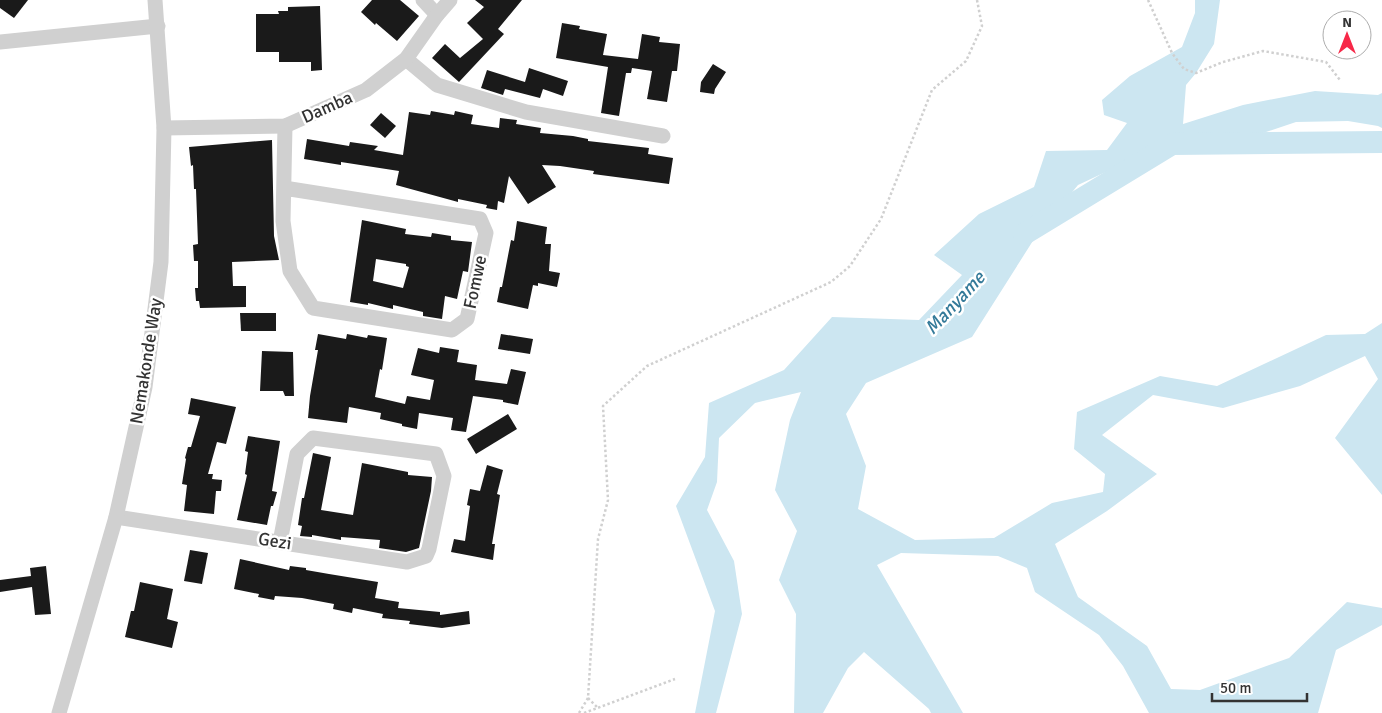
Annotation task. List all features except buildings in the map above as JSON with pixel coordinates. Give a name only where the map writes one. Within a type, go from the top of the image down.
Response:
[{"type":"street","name":"Nemakonde Way","points":[[59,713],[116,516],[145,387],[161,262],[164,128],[155,0]]},
{"type":"street","points":[[423,0],[438,15]]},
{"type":"street","name":"Damba","points":[[164,128],[286,126],[366,90],[406,59],[450,0]]},
{"type":"street","points":[[0,42],[158,26]]},
{"type":"street","points":[[406,59],[437,85],[526,112],[663,136]]},
{"type":"street","name":"Fomwe","points":[[284,188],[480,219],[486,233],[467,319],[452,330],[313,308],[290,271],[283,221],[284,188],[286,126]]},
{"type":"street","name":"Gezi","points":[[116,516],[280,542],[407,562],[426,556],[429,549],[444,476],[436,454],[312,438],[297,454],[280,542]]},
{"type":"path","points":[[579,713],[588,698],[598,539],[608,500],[604,406],[646,366],[831,282],[850,266],[881,219],[932,90],[966,60],[982,26],[978,0]]},
{"type":"path","points":[[1148,0],[1172,53],[1184,70],[1196,73],[1223,62],[1263,51],[1326,62],[1340,80]]},
{"type":"path","points":[[584,713],[674,680]]},
{"type":"path","points":[[588,698],[598,708]]},
{"type":"water","points":[[1195,0],[1220,0],[1214,44],[1186,85],[1183,124],[1243,105],[1315,91],[1378,95],[1382,93],[1382,128],[1348,121],[1296,122],[1215,149],[1174,140],[1078,185],[1036,236],[972,337],[866,383],[846,414],[866,466],[858,509],[915,540],[994,538],[1052,503],[1103,492],[1105,474],[1074,449],[1077,412],[1160,376],[1217,386],[1326,335],[1365,334],[1382,323],[1382,495],[1335,438],[1378,379],[1365,356],[1300,386],[1223,408],[1153,395],[1102,435],[1157,474],[1107,511],[1055,544],[1078,597],[1147,646],[1171,689],[1200,690],[1289,658],[1347,602],[1382,608],[1382,625],[1336,650],[1318,713],[1149,713],[1123,666],[1099,635],[1035,592],[1027,568],[998,556],[901,553],[877,565],[963,713],[931,713],[929,709],[864,652],[848,668],[823,713],[794,713],[796,614],[779,580],[797,531],[775,490],[790,420],[801,392],[755,403],[719,438],[717,482],[707,510],[734,561],[742,614],[716,713],[695,713],[715,611],[676,506],[705,457],[709,403],[784,370],[832,317],[919,320],[962,275],[934,255],[979,214],[1034,187],[1046,151],[1107,150],[1127,123],[1104,115],[1102,100],[1130,76],[1182,47],[1195,13]]},
{"type":"waterway","name":"Manyame","points":[[1024,234],[1172,144],[1382,142]]}]
